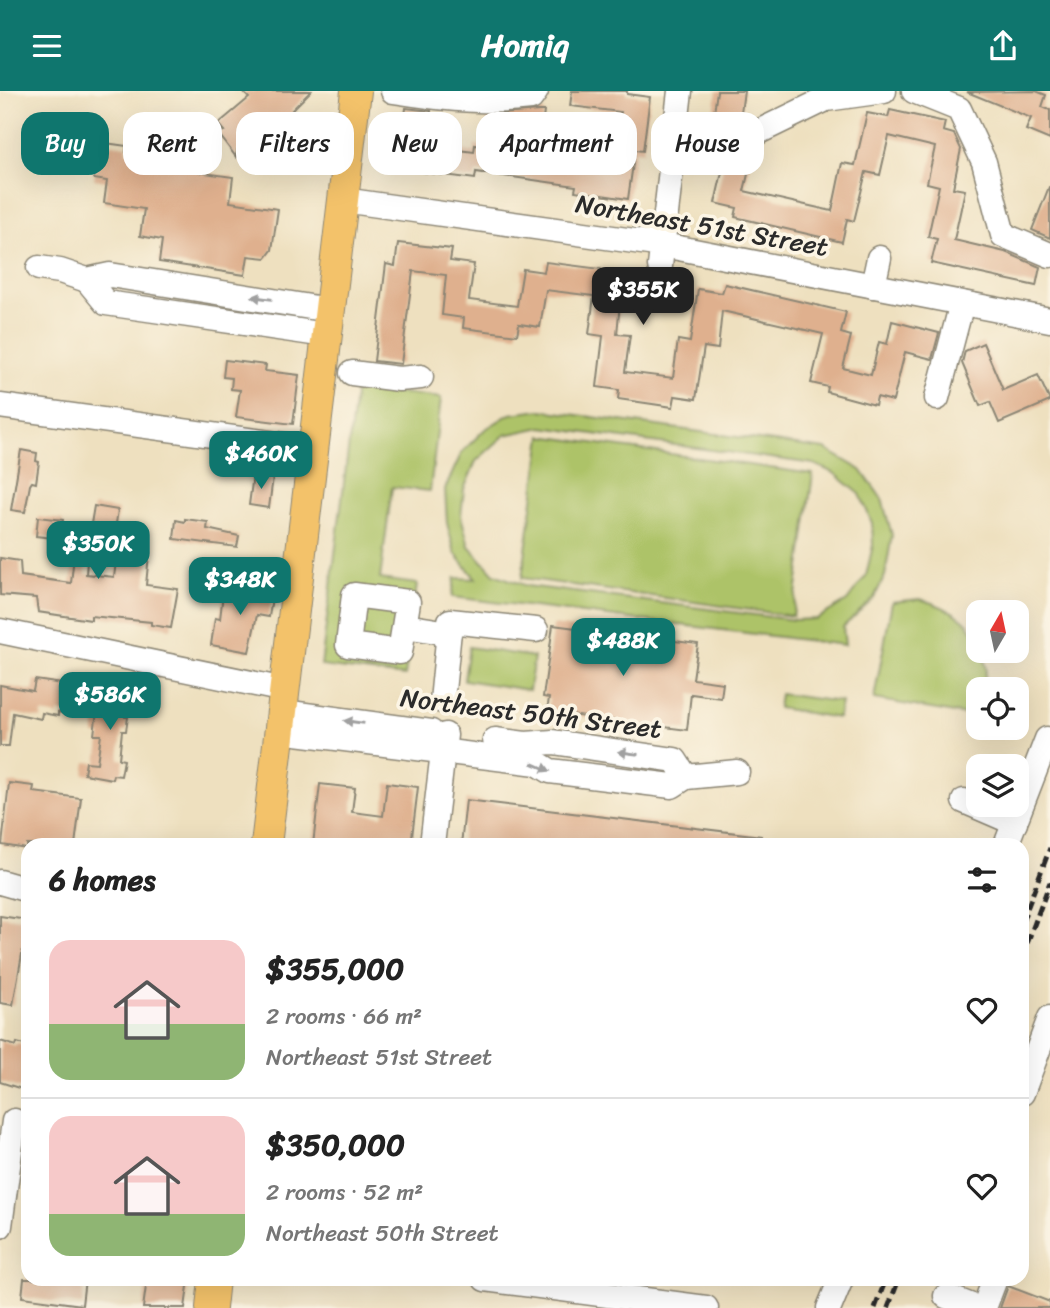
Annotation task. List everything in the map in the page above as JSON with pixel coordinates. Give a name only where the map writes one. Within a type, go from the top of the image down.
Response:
[{"type":"main road","points":[[354,112],[356,91]]},
{"type":"main road","points":[[268,838],[346,175]]},
{"type":"main road","points":[[211,1308],[213,1286]]},
{"type":"street","points":[[393,91],[475,100],[531,98],[537,91]]},
{"type":"street","points":[[677,112],[680,91]]},
{"type":"street","points":[[764,129],[826,99],[884,91]]},
{"type":"street","points":[[914,91],[958,109],[984,162],[1003,235],[1050,254]]},
{"type":"street","points":[[662,255],[670,175]]},
{"type":"street","name":"Northeast 51st Street","points":[[343,200],[662,255],[873,286],[1050,320]]},
{"type":"street","points":[[873,286],[879,258]]},
{"type":"street","points":[[39,268],[60,271],[87,280],[110,275],[149,282],[328,322]]},
{"type":"street","points":[[87,280],[106,303],[145,309],[328,322]]},
{"type":"street","points":[[145,309],[149,282]]},
{"type":"street","points":[[937,398],[962,303]]},
{"type":"street","points":[[352,373],[399,379],[421,377]]},
{"type":"street","points":[[0,406],[209,424],[314,449]]},
{"type":"street","points":[[442,701],[450,621],[536,630]]},
{"type":"street","points":[[405,626],[449,633]]},
{"type":"street","name":"Northeast 50th Street","points":[[0,631],[283,711],[444,742],[553,742],[675,760],[686,777],[737,772]]},
{"type":"street","points":[[964,801],[1010,834],[1046,739]]},
{"type":"street","points":[[433,838],[444,742]]},
{"type":"street","points":[[0,883],[21,888]]},
{"type":"street","points":[[1029,1074],[1050,1018]]},
{"type":"street","points":[[0,1226],[14,1121]]},
{"type":"street","points":[[538,1286],[706,1308]]},
{"type":"street","points":[[829,1308],[838,1286]]},
{"type":"street","points":[[984,1308],[992,1286]]},
{"type":"street","points":[[946,1294],[977,1308]]},
{"type":"green space","points":[[356,387],[441,398],[430,491],[392,487],[380,579],[417,584],[405,676],[321,666]]},
{"type":"green space","points":[[541,410],[825,449],[861,470],[882,499],[892,535],[885,576],[874,598],[843,627],[845,645],[452,597],[455,578],[476,579],[455,553],[447,523],[445,489],[462,452],[484,430],[510,414]],"holes":[[[542,427],[814,464],[834,473],[860,494],[872,523],[873,545],[866,576],[847,601],[816,619],[794,620],[527,586],[494,574],[469,546],[461,516],[464,489],[476,461],[505,435]]]},
{"type":"green space","points":[[542,436],[813,474],[793,616],[522,578]]},
{"type":"green space","points":[[920,599],[950,611],[966,622],[966,663],[985,663],[986,669],[985,677],[966,677],[966,715],[874,699],[892,602]]},
{"type":"green space","points":[[469,647],[534,657],[529,690],[464,680]]},
{"type":"green space","points":[[780,694],[841,702],[838,718],[778,708]]},
{"type":"building","points":[[242,91],[311,91],[292,110],[294,112],[236,112],[236,157],[222,138],[222,121],[249,98]]},
{"type":"building","points":[[572,91],[627,91],[627,94],[650,97],[643,151],[637,150],[637,112],[570,106]]},
{"type":"building","points":[[717,91],[744,91],[741,112],[714,112]]},
{"type":"building","points":[[1036,91],[1046,95],[1042,107],[1050,110],[1050,140],[1026,130],[1031,118],[967,92]]},
{"type":"building","points":[[406,108],[431,112],[405,112]]},
{"type":"building","points":[[890,110],[945,122],[943,131],[954,134],[961,149],[953,188],[965,190],[954,240],[1005,252],[1040,267],[1036,286],[931,263],[937,239],[928,237],[939,186],[927,183],[935,147],[889,136],[880,175],[866,172],[854,221],[847,219],[842,242],[735,217],[737,208],[715,203],[721,175],[748,175],[744,191],[832,211],[842,163],[855,165],[867,113],[888,117]]},
{"type":"building","points":[[109,144],[123,145],[123,175],[233,177],[230,202],[278,209],[272,250],[266,258],[248,256],[245,275],[159,262],[162,240],[140,236],[144,209],[104,203],[107,181],[94,179],[94,175],[109,175]]},
{"type":"building","points":[[475,145],[475,179],[444,175],[462,175],[462,150],[474,152]]},
{"type":"building","points":[[497,175],[631,175],[628,199],[575,191],[576,186]]},
{"type":"building","points":[[1050,187],[1050,238],[1032,230]]},
{"type":"building","points":[[398,243],[452,249],[450,261],[474,264],[469,300],[517,306],[523,269],[544,272],[546,262],[601,269],[599,279],[622,282],[617,334],[630,335],[625,372],[673,378],[678,340],[690,342],[698,289],[722,293],[725,284],[846,312],[841,333],[851,336],[843,368],[871,375],[879,342],[887,344],[892,321],[939,333],[932,359],[905,352],[893,401],[877,397],[875,405],[827,392],[828,387],[811,383],[823,334],[722,311],[718,349],[704,347],[696,399],[675,396],[673,407],[618,399],[619,390],[597,387],[603,336],[589,334],[594,296],[546,290],[540,327],[519,324],[517,335],[463,328],[464,318],[442,315],[446,275],[413,271],[401,364],[374,361],[386,264],[395,266]]},
{"type":"building","points":[[983,343],[1003,390],[1038,375],[1050,401],[999,423],[990,402],[980,406],[962,363],[965,351]]},
{"type":"building","points":[[225,360],[266,365],[265,371],[299,375],[293,424],[236,417],[240,390],[231,389],[232,378],[223,377]]},
{"type":"building","points":[[21,450],[37,453],[36,461],[39,462],[36,483],[32,482],[30,485],[25,512],[11,510]]},
{"type":"building","points":[[253,475],[273,477],[269,508],[249,505]]},
{"type":"building","points":[[94,506],[118,510],[112,551],[88,548],[86,574],[114,577],[119,540],[150,544],[146,585],[178,589],[171,628],[151,625],[151,622],[91,616],[91,620],[38,612],[36,598],[0,595],[0,558],[20,561],[21,576],[71,583],[77,529],[90,530]]},
{"type":"building","points":[[38,517],[63,520],[61,539],[36,536]]},
{"type":"building","points":[[185,519],[208,522],[207,529],[239,536],[237,547],[174,539],[176,520],[185,522]]},
{"type":"building","points":[[224,585],[273,591],[269,617],[257,615],[249,652],[211,645],[215,618],[220,619]]},
{"type":"building","points":[[553,625],[698,644],[693,679],[723,683],[721,698],[691,694],[687,730],[547,712],[549,698],[543,697]]},
{"type":"building","points":[[35,680],[77,686],[71,715],[42,713],[41,719],[13,713],[9,746],[0,746],[0,685],[33,691]]},
{"type":"building","points":[[100,685],[128,688],[125,717],[128,717],[126,731],[122,731],[119,759],[124,760],[121,776],[113,775],[112,779],[84,774],[86,762],[97,763],[101,735],[94,735]]},
{"type":"building","points":[[9,783],[34,786],[33,792],[81,798],[76,838],[21,838],[21,848],[2,845]]},
{"type":"building","points":[[387,783],[418,787],[412,838],[314,838],[320,784],[355,788],[352,812],[383,816]]},
{"type":"building","points":[[466,800],[761,836],[761,838],[462,838]]},
{"type":"building","points":[[0,916],[21,919],[21,960],[13,1005],[0,1003]]},
{"type":"building","points":[[0,1041],[16,1046],[17,1043],[21,1044],[21,1089],[0,1082]]},
{"type":"building","points":[[23,1286],[84,1286],[82,1305],[22,1297]]},
{"type":"building","points":[[146,1286],[188,1286],[185,1308],[143,1308]]},
{"type":"building","points":[[1008,1286],[1050,1302],[1050,1308],[1000,1308]]},
{"type":"railway","points":[[1029,904],[1050,848]]},
{"type":"railway","points":[[1029,938],[1050,882]]},
{"type":"railway","points":[[875,1308],[883,1286]]},
{"type":"railway","points":[[888,1308],[896,1286]]}]
